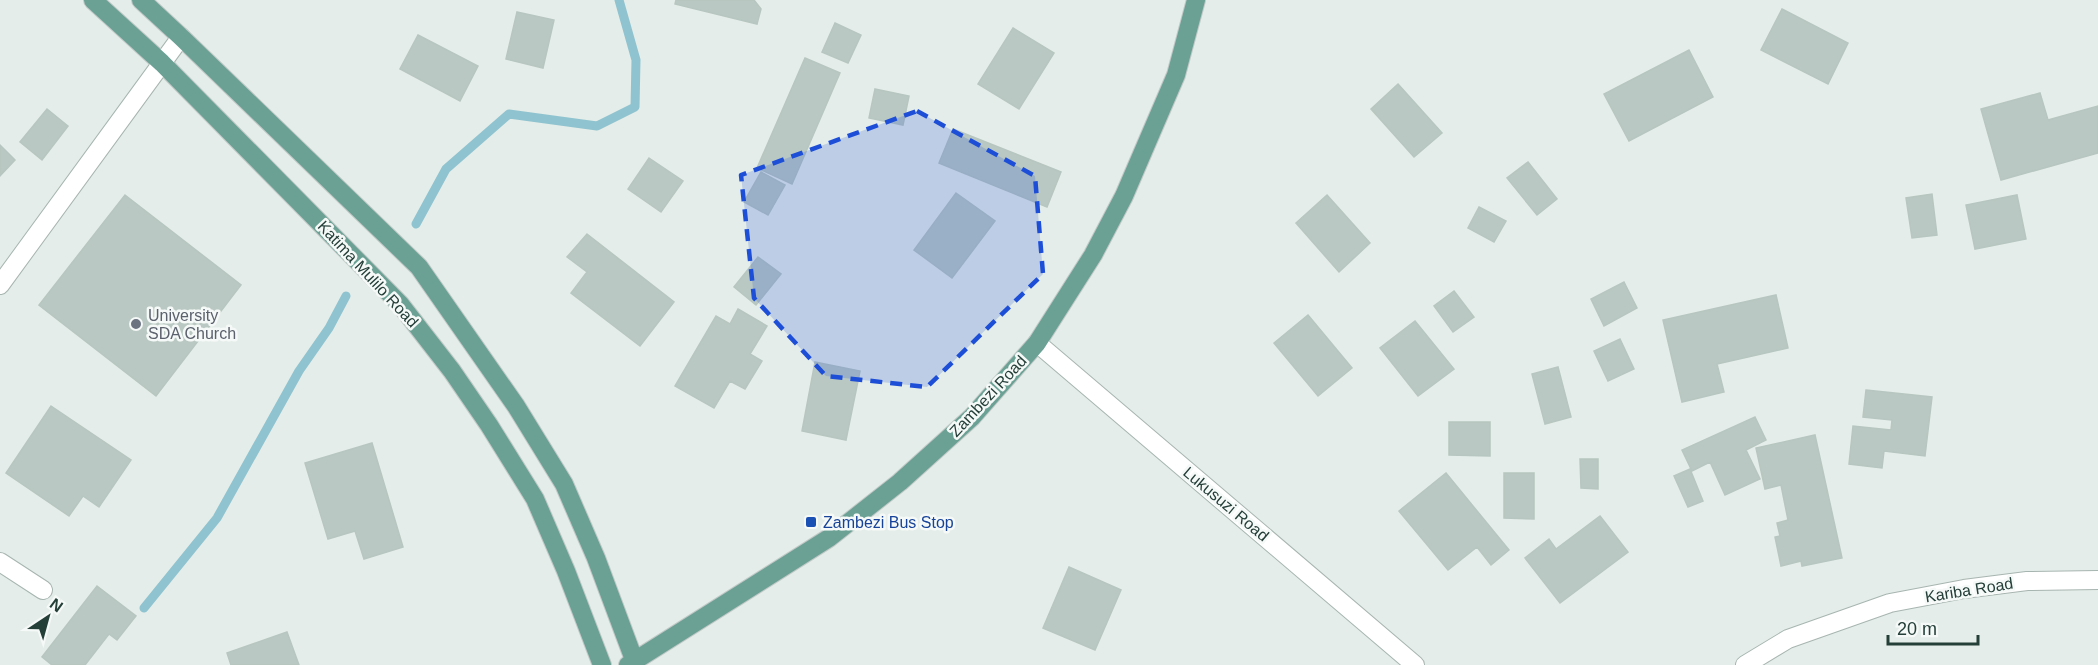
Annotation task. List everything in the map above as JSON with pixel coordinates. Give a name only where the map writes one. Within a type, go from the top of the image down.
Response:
[{"type":"main road","name":"Katima Mulilo Road","points":[[93,0],[162,63],[400,304],[452,370],[535,500],[566,571],[602,665]]},
{"type":"main road","points":[[141,0],[419,267],[516,406],[564,484],[596,558],[633,664]]},
{"type":"main road","name":"Zambezi Road","points":[[633,664],[829,538],[900,482],[972,417],[1037,343],[1093,255],[1125,196],[1176,75],[1196,0]]},
{"type":"street","points":[[0,285],[181,37]]},
{"type":"street","name":"Lukusuzi Road","points":[[1037,343],[1415,665]]},
{"type":"street","points":[[0,562],[43,590]]},
{"type":"street","name":"Kariba Road","points":[[1745,665],[1788,639],[1890,603],[2027,580],[2098,580]]},
{"type":"highlighted area","points":[[917,111],[1035,176],[1043,274],[927,387],[826,376],[754,298],[741,175]]},
{"type":"building","points":[[676,0],[754,0],[761,9],[757,24],[675,4]]},
{"type":"building","points":[[1782,9],[1848,43],[1828,84],[1761,50]]},
{"type":"building","points":[[517,12],[554,20],[543,68],[506,59]]},
{"type":"building","points":[[835,23],[861,35],[848,63],[822,52]]},
{"type":"building","points":[[1013,28],[1054,53],[1019,109],[978,84]]},
{"type":"building","points":[[418,35],[478,66],[460,101],[400,69]]},
{"type":"building","points":[[1689,50],[1713,97],[1629,141],[1604,94]]},
{"type":"building","points":[[805,58],[840,73],[792,184],[757,168]]},
{"type":"building","points":[[1398,84],[1442,133],[1414,157],[1371,109]]},
{"type":"building","points":[[875,89],[909,96],[903,125],[869,118]]},
{"type":"building","points":[[2040,93],[2048,120],[2098,106],[2098,153],[2001,180],[1981,109]]},
{"type":"building","points":[[47,109],[68,126],[42,160],[20,142]]},
{"type":"building","points":[[953,129],[1061,172],[1047,207],[939,163]]},
{"type":"building","points":[[0,145],[15,160],[0,176]]},
{"type":"building","points":[[649,158],[683,181],[661,212],[628,189]]},
{"type":"building","points":[[1528,162],[1557,199],[1537,215],[1507,178]]},
{"type":"building","points":[[761,172],[785,185],[768,215],[744,202]]},
{"type":"building","points":[[956,193],[995,221],[952,278],[914,250]]},
{"type":"building","points":[[1932,194],[1937,235],[1912,238],[1906,198]]},
{"type":"building","points":[[125,195],[241,285],[156,396],[39,305]]},
{"type":"building","points":[[1327,195],[1370,243],[1339,272],[1296,223]]},
{"type":"building","points":[[2017,195],[2026,239],[1975,249],[1966,205]]},
{"type":"building","points":[[1479,207],[1506,221],[1494,242],[1468,228]]},
{"type":"building","points":[[587,234],[674,302],[640,346],[571,293],[587,272],[567,257]]},
{"type":"building","points":[[758,257],[781,274],[756,305],[734,287]]},
{"type":"building","points":[[1624,282],[1637,308],[1604,326],[1591,299]]},
{"type":"building","points":[[1454,291],[1474,317],[1453,332],[1434,306]]},
{"type":"building","points":[[1776,295],[1788,348],[1717,364],[1724,392],[1682,402],[1663,320]]},
{"type":"building","points":[[738,309],[767,326],[750,354],[762,361],[745,389],[730,381],[714,408],[675,386],[716,316],[730,324]]},
{"type":"building","points":[[1308,315],[1352,368],[1318,396],[1274,343]]},
{"type":"building","points":[[1415,321],[1454,369],[1418,396],[1380,348]]},
{"type":"building","points":[[1620,339],[1634,369],[1608,381],[1594,351]]},
{"type":"building","points":[[815,362],[860,371],[846,440],[802,431]]},
{"type":"building","points":[[1558,367],[1571,417],[1545,424],[1532,374]]},
{"type":"building","points":[[1866,390],[1932,397],[1925,456],[1884,451],[1882,468],[1849,464],[1853,426],[1891,430],[1892,420],[1863,417]]},
{"type":"building","points":[[51,406],[131,460],[99,507],[83,496],[69,516],[6,473]]},
{"type":"building","points":[[1755,417],[1766,440],[1746,450],[1760,479],[1725,495],[1710,462],[1692,471],[1682,450]]},
{"type":"building","points":[[1449,422],[1490,422],[1490,456],[1449,455]]},
{"type":"building","points":[[1815,435],[1842,558],[1802,566],[1801,561],[1781,566],[1775,537],[1780,536],[1777,523],[1788,520],[1781,485],[1765,489],[1756,448]]},
{"type":"building","points":[[372,443],[403,547],[364,559],[355,531],[328,539],[305,463]]},
{"type":"building","points":[[1580,459],[1598,459],[1598,489],[1581,488]]},
{"type":"building","points":[[1690,469],[1703,501],[1688,507],[1674,476]]},
{"type":"building","points":[[1446,473],[1509,550],[1491,565],[1477,547],[1448,570],[1399,511]]},
{"type":"building","points":[[1504,473],[1534,473],[1534,519],[1504,518]]},
{"type":"building","points":[[1600,516],[1628,552],[1560,603],[1525,558],[1549,539],[1556,549]]},
{"type":"building","points":[[1069,567],[1121,590],[1095,650],[1043,628]]},
{"type":"building","points":[[97,586],[136,616],[117,640],[109,634],[85,665],[52,665],[42,657]]},
{"type":"building","points":[[287,632],[299,665],[231,665],[227,653]]},
{"type":"waterway","points":[[416,224],[446,169],[509,114],[597,126],[635,107],[636,60],[619,0]]},
{"type":"waterway","points":[[144,608],[217,518],[299,371],[329,328],[346,296]]},
{"type":"place","name":"University SDA Church","points":[[136,324]]},
{"type":"place","name":"Zambezi Bus Stop","points":[[811,522]]}]
